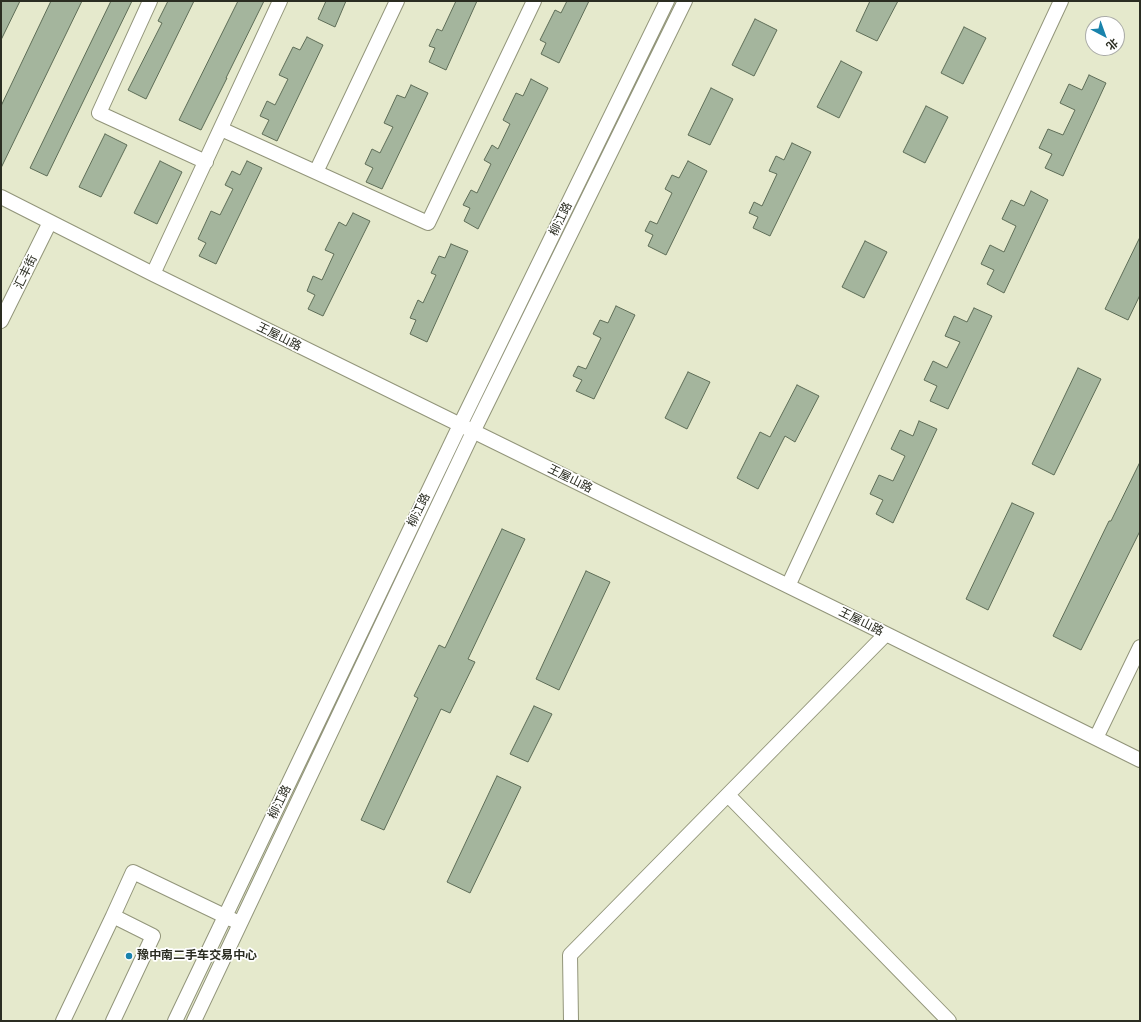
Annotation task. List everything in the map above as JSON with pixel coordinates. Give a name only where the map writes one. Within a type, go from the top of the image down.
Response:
[{"type":"street","points":[[150,1],[99,113],[206,162]]},
{"type":"street","points":[[153,274],[280,1]]},
{"type":"street","points":[[316,172],[397,1]]},
{"type":"street","points":[[221,129],[428,223],[534,1]]},
{"type":"street","name":"柳江路","points":[[175,1021],[460,425],[667,1]]},
{"type":"street","name":"柳江路","points":[[194,1021],[473,432],[685,1]]},
{"type":"street","points":[[788,586],[1061,1]]},
{"type":"street","name":"王屋山路","points":[[1,197],[153,274],[1140,760]]},
{"type":"street","name":"汇丰街","points":[[1,322],[50,222]]},
{"type":"street","points":[[571,1021],[570,955],[886,634]]},
{"type":"street","points":[[1096,738],[1140,647]]},
{"type":"street","points":[[728,795],[950,1021]]},
{"type":"street","points":[[63,1021],[133,872],[241,923]]},
{"type":"street","points":[[113,916],[153,936],[113,1021]]},
{"type":"building","points":[[1,1],[20,1],[1,40]]},
{"type":"building","points":[[51,1],[82,1],[1,168],[1,106]]},
{"type":"building","points":[[111,1],[132,1],[47,176],[30,168]]},
{"type":"building","points":[[168,1],[194,1],[146,99],[128,90],[162,23],[158,21]]},
{"type":"building","points":[[238,1],[264,1],[201,130],[179,120]]},
{"type":"building","points":[[326,1],[346,1],[335,27],[318,19]]},
{"type":"building","points":[[456,1],[477,1],[446,70],[429,62],[435,48],[429,46],[437,29],[442,31]]},
{"type":"building","points":[[567,1],[589,1],[559,63],[541,54],[546,43],[540,40],[555,10],[561,13]]},
{"type":"building","points":[[870,1],[898,1],[877,41],[856,31]]},
{"type":"building","points":[[755,19],[777,30],[754,76],[732,65]]},
{"type":"building","points":[[964,27],[986,38],[963,84],[941,73]]},
{"type":"building","points":[[307,37],[323,45],[277,141],[262,134],[269,120],[260,116],[267,101],[275,105],[288,79],[279,75],[293,47],[300,50]]},
{"type":"building","points":[[841,61],[862,72],[839,118],[817,107]]},
{"type":"building","points":[[1089,75],[1106,83],[1063,176],[1045,168],[1052,154],[1039,148],[1048,129],[1063,135],[1075,110],[1060,103],[1069,84],[1082,90]]},
{"type":"building","points":[[531,79],[548,88],[478,229],[464,221],[470,208],[463,205],[471,190],[477,193],[491,164],[484,160],[492,145],[498,149],[510,124],[503,120],[516,93],[523,96]]},
{"type":"building","points":[[411,85],[428,93],[382,189],[366,182],[373,168],[365,164],[372,149],[380,153],[393,127],[384,123],[397,95],[405,98]]},
{"type":"building","points":[[711,88],[733,99],[710,145],[688,135]]},
{"type":"building","points":[[926,106],[948,117],[925,163],[903,152]]},
{"type":"building","points":[[105,134],[127,145],[101,197],[79,187]]},
{"type":"building","points":[[792,143],[811,152],[770,236],[753,228],[758,217],[749,213],[754,202],[762,206],[777,174],[769,171],[776,156],[784,160]]},
{"type":"building","points":[[160,161],[182,172],[157,224],[134,213]]},
{"type":"building","points":[[247,161],[262,168],[216,264],[199,256],[206,243],[198,239],[211,211],[220,215],[233,189],[225,185],[232,171],[240,175]]},
{"type":"building","points":[[688,161],[707,171],[666,255],[648,246],[653,235],[645,231],[650,221],[657,224],[672,193],[665,189],[672,175],[679,178]]},
{"type":"building","points":[[1031,191],[1048,200],[1004,293],[987,284],[994,270],[981,264],[990,245],[1004,252],[1016,226],[1002,219],[1011,200],[1024,206]]},
{"type":"building","points":[[353,213],[370,221],[323,316],[308,309],[315,295],[307,291],[313,276],[322,280],[334,254],[325,250],[339,222],[346,226]]},
{"type":"building","points":[[1140,237],[1140,295],[1128,320],[1105,309]]},
{"type":"building","points":[[865,241],[887,252],[864,298],[842,287]]},
{"type":"building","points":[[451,244],[468,251],[427,342],[410,334],[416,320],[410,318],[418,300],[423,303],[436,275],[431,273],[439,256],[445,258]]},
{"type":"building","points":[[616,306],[635,315],[594,399],[576,391],[582,380],[573,376],[578,366],[586,369],[601,338],[593,334],[600,320],[608,323]]},
{"type":"building","points":[[974,308],[992,316],[948,409],[930,401],[937,386],[924,380],[933,361],[947,368],[960,342],[945,336],[954,316],[967,322]]},
{"type":"building","points":[[1078,368],[1101,379],[1054,475],[1032,464]]},
{"type":"building","points":[[688,372],[710,382],[687,429],[665,418]]},
{"type":"building","points":[[797,385],[819,396],[795,442],[785,436],[758,489],[737,478],[760,432],[770,437]]},
{"type":"building","points":[[919,421],[937,429],[893,523],[876,514],[883,500],[870,494],[879,475],[893,481],[905,456],[891,449],[900,430],[913,436]]},
{"type":"building","points":[[1140,462],[1140,531],[1081,650],[1053,636],[1109,521],[1111,521]]},
{"type":"building","points":[[1012,503],[1034,513],[988,610],[966,599]]},
{"type":"building","points":[[502,529],[525,539],[468,659],[475,662],[450,713],[441,709],[384,830],[361,820],[418,698],[414,696],[439,645],[445,648]]},
{"type":"building","points":[[586,571],[610,582],[559,690],[536,679]]},
{"type":"building","points":[[534,706],[552,714],[528,762],[510,754]]},
{"type":"building","points":[[497,776],[521,787],[470,893],[447,882]]},
{"type":"place","name":"豫中南二手车交易中心","points":[[129,956]]}]
